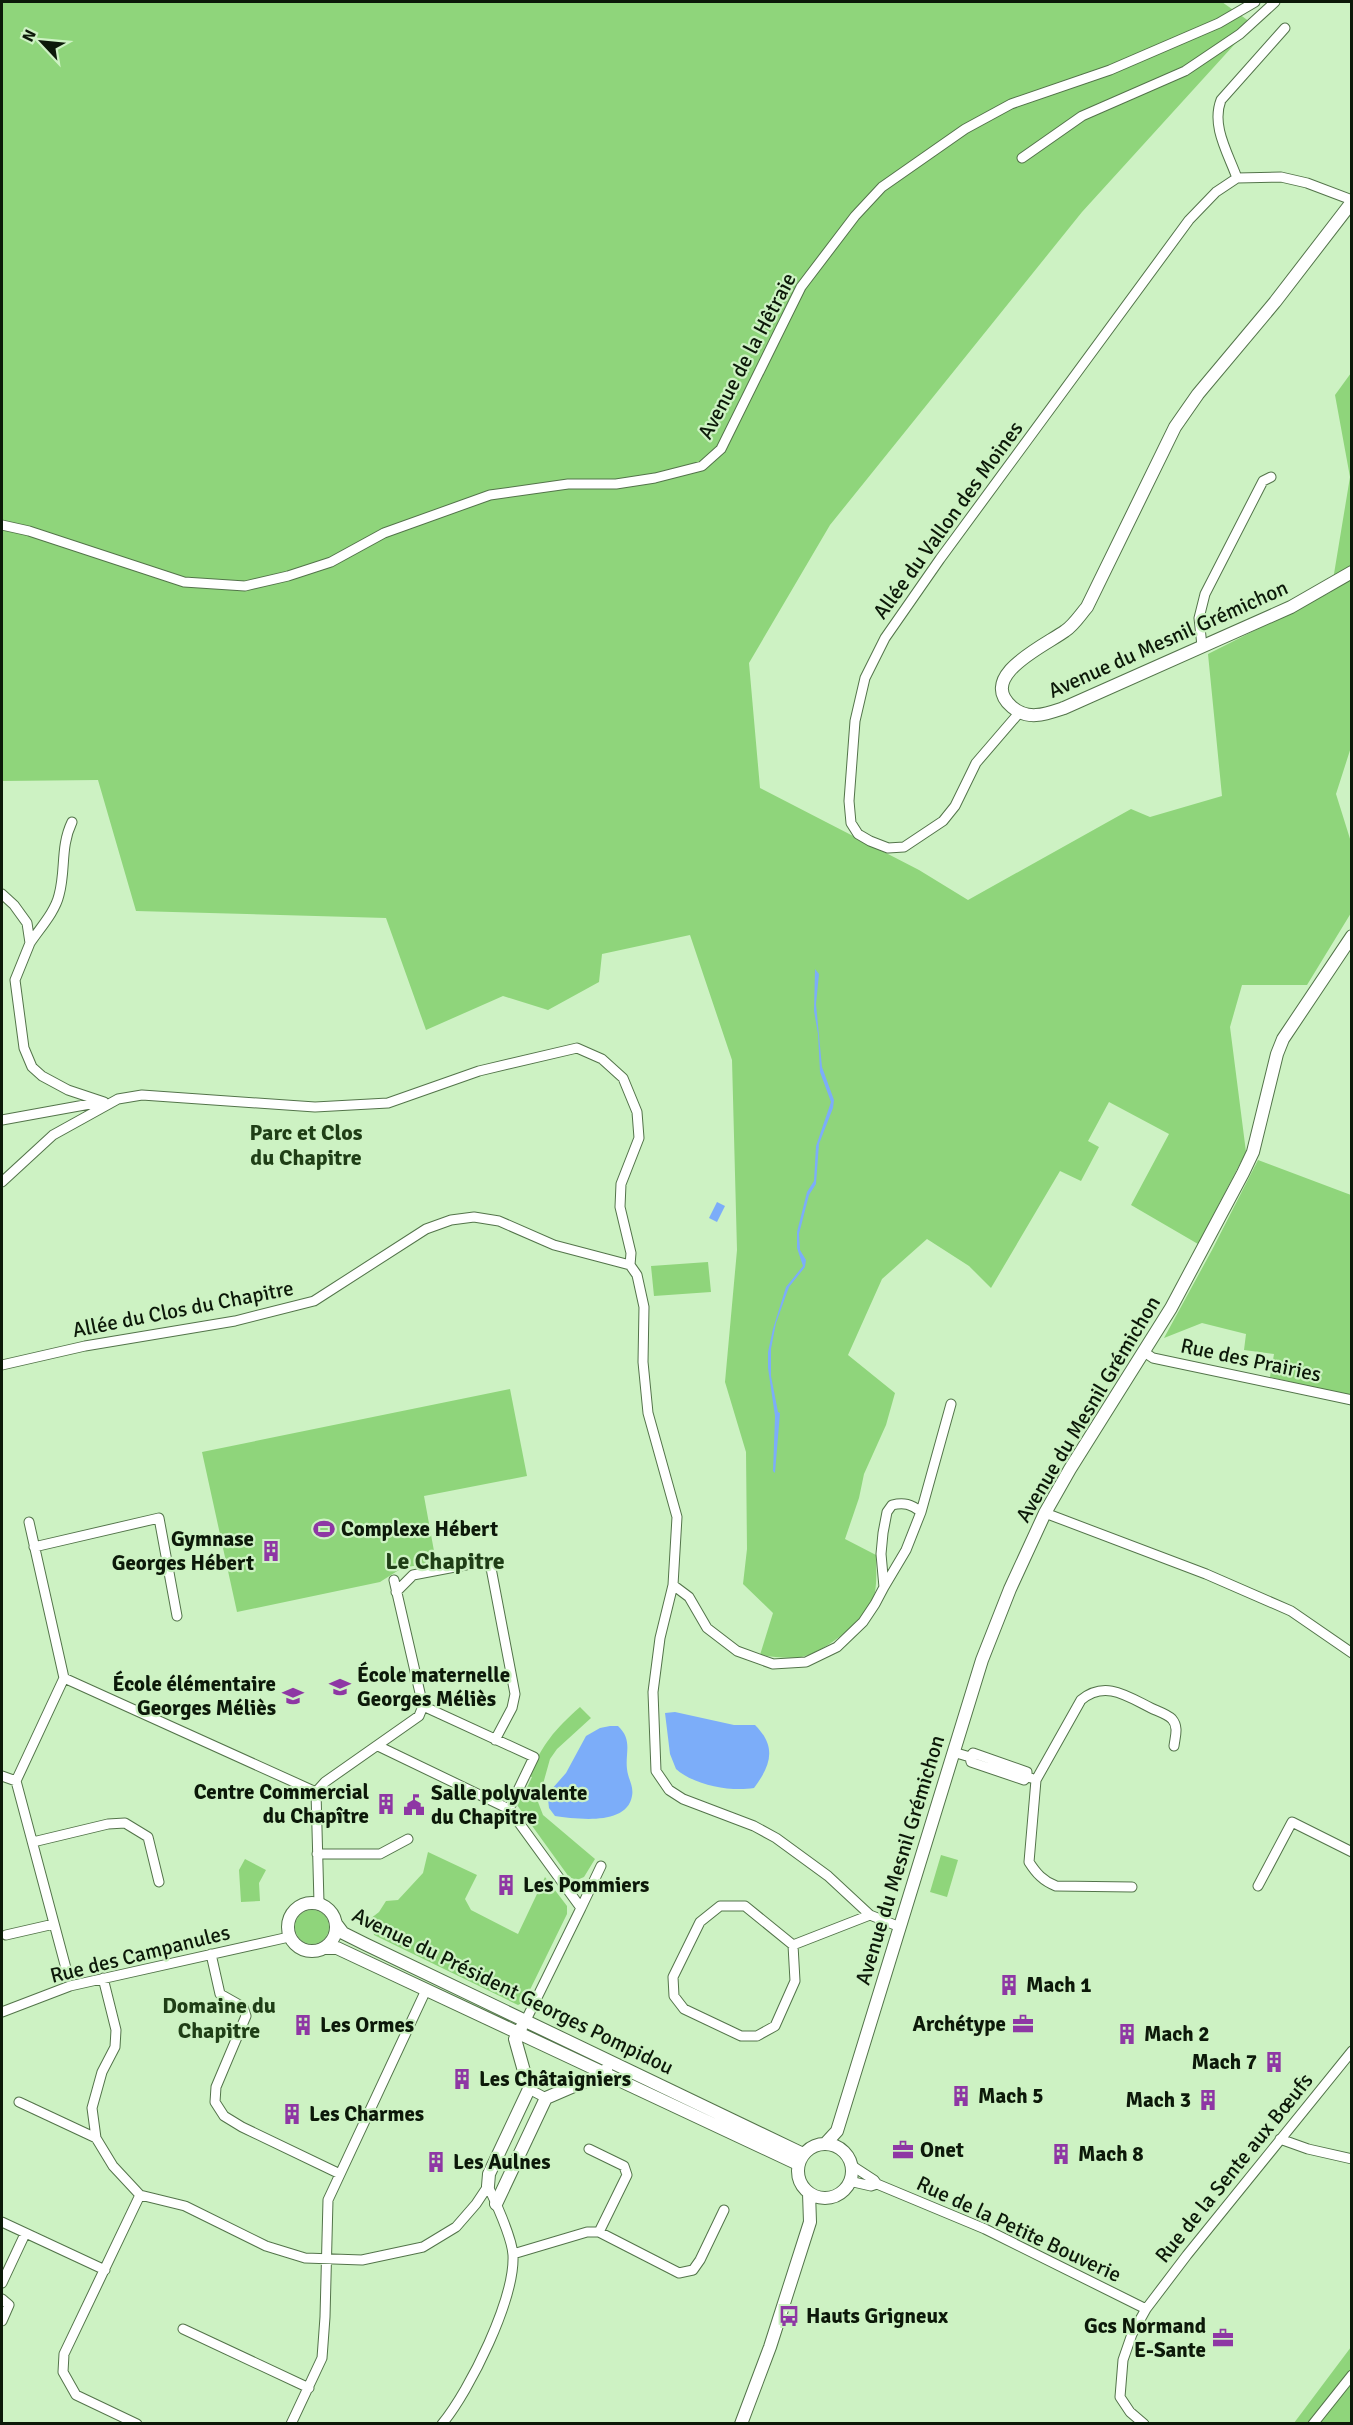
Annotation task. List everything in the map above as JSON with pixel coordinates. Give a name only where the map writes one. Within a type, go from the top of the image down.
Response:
[{"type":"street","name":"Avenue de la Hêtraie","points":[[2,525],[29,531],[184,582],[244,586],[288,576],[332,562],[384,533],[490,495],[568,484],[616,484],[702,466],[722,449],[801,287],[855,216],[882,187],[965,129],[1011,104],[1110,70],[1219,23],[1255,2]]},
{"type":"street","points":[[1022,158],[1082,116],[1185,71],[1240,34],[1275,2]]},
{"type":"street","points":[[1284,28],[1221,100],[1217,109],[1217,124],[1237,178],[1281,177],[1307,183],[1352,201]]},
{"type":"street","name":"Allée du Vallon des Moines","points":[[1019,712],[976,763],[955,806],[944,821],[904,847],[888,848],[870,842],[858,834],[851,823],[849,801],[855,721],[865,678],[885,638],[940,559],[1189,220],[1216,192],[1237,178]]},
{"type":"street","name":"Avenue du Mesnil Grémichon","points":[[1352,201],[1275,302],[1198,394],[1175,427],[1087,607],[1067,629],[1010,669],[1002,683],[1004,697],[1019,712],[1037,716],[1064,708],[1291,607],[1352,572]]},
{"type":"street","points":[[1202,646],[1199,618],[1205,594],[1263,481],[1271,477]]},
{"type":"street","points":[[72,822],[64,845],[60,893],[56,906],[30,942],[15,980],[24,1048],[32,1067],[42,1076],[68,1090],[104,1102]]},
{"type":"street","points":[[2,894],[14,905],[27,923],[30,942]]},
{"type":"street","name":"Avenue du Mesnil Grémichon","points":[[825,2144],[837,2131],[982,1660],[1010,1589],[1070,1469],[1177,1298],[1253,1152],[1277,1054],[1283,1039],[1352,936]]},
{"type":"street","points":[[2,1120],[142,1095],[315,1107],[388,1103],[479,1071],[577,1048],[602,1059],[623,1078],[637,1112],[639,1138],[621,1184],[620,1207],[631,1252],[630,1265],[637,1275],[644,1307],[644,1362],[648,1413],[677,1517],[673,1585],[660,1638],[653,1692],[656,1771],[669,1790],[683,1799],[754,1826],[776,1838],[828,1876],[870,1915],[900,1927]]},
{"type":"street","points":[[2,1182],[53,1135],[118,1099]]},
{"type":"street","name":"Allée du Clos du Chapitre","points":[[2,1365],[85,1346],[235,1321],[314,1301],[426,1229],[451,1220],[474,1217],[499,1221],[554,1245],[630,1265]]},
{"type":"street","name":"Rue des Prairies","points":[[1144,1352],[1153,1358],[1352,1400]]},
{"type":"street","points":[[673,1585],[689,1597],[707,1628],[737,1651],[772,1664],[806,1662],[837,1647],[863,1622],[906,1550],[921,1512],[951,1404]]},
{"type":"street","points":[[884,1587],[881,1554],[887,1512],[892,1505],[900,1503],[912,1505],[921,1512]]},
{"type":"street","points":[[1046,1513],[1206,1574],[1291,1611],[1352,1653]]},
{"type":"street","points":[[34,1547],[159,1518],[177,1616]]},
{"type":"street","points":[[29,1522],[64,1678],[16,1781],[67,1971]]},
{"type":"street","points":[[396,1592],[413,1575],[481,1562],[491,1568],[514,1694],[512,1708],[495,1740]]},
{"type":"street","points":[[319,1903],[316,1792],[325,1782],[419,1716],[423,1706],[394,1580]]},
{"type":"street","points":[[64,1678],[316,1792]]},
{"type":"street","points":[[1132,1887],[1056,1886],[1046,1882],[1036,1873],[1029,1862],[1032,1779],[1081,1700],[1089,1693],[1099,1690],[1118,1692],[1171,1718],[1177,1728],[1174,1746]]},
{"type":"street","points":[[423,1706],[534,1757],[508,1809]]},
{"type":"street","points":[[378,1746],[508,1809],[581,1908]]},
{"type":"street","points":[[953,1752],[970,1757],[971,1762],[1024,1780],[1032,1779]]},
{"type":"street","points":[[2,1776],[16,1781]]},
{"type":"street","points":[[1258,1886],[1292,1822],[1352,1852]]},
{"type":"street","points":[[33,1842],[108,1824],[125,1823],[148,1837],[159,1882]]},
{"type":"street","points":[[317,1854],[380,1854],[408,1839]]},
{"type":"street","points":[[442,2424],[468,2385],[502,2312],[509,2286],[513,2254],[488,2186],[489,2174],[529,2089],[515,2039],[601,1866]]},
{"type":"street","points":[[319,1903],[330,1910],[336,1925],[331,1942],[325,1948],[309,1951],[294,1944],[288,1928],[294,1911],[301,1905],[319,1903]]},
{"type":"street","points":[[720,1906],[745,1906],[793,1945],[795,1981],[775,2026],[757,2036],[741,2036],[684,2009],[674,1996],[673,1977],[700,1922],[720,1906]]},
{"type":"street","points":[[793,1945],[870,1915]]},
{"type":"street","points":[[6,1935],[54,1924]]},
{"type":"street","name":"Avenue du Président Georges Pompidou","points":[[336,1925],[343,1933],[525,2022],[607,2068]]},
{"type":"street","name":"Rue des Campanules","points":[[2,2012],[70,1986],[290,1937]]},
{"type":"street","name":"Avenue du Président Georges Pompidou","points":[[325,1948],[337,1948],[517,2033],[607,2068],[801,2159]]},
{"type":"street","points":[[210,1954],[220,1994],[243,2007],[246,2016],[216,2087],[215,2102],[224,2116],[242,2127],[340,2174]]},
{"type":"street","points":[[103,1978],[116,2030],[115,2047],[102,2072],[92,2108],[96,2138],[113,2166],[140,2196],[185,2206],[266,2246],[305,2258],[362,2260],[423,2247],[456,2227],[488,2186]]},
{"type":"street","points":[[291,2424],[322,2358],[326,2317],[325,2258],[328,2200],[426,1990]]},
{"type":"street","name":"Rue de la Sente aux Bœufs","points":[[1144,2424],[1130,2412],[1120,2397],[1123,2360],[1132,2334],[1146,2309],[1352,2051]]},
{"type":"street","points":[[496,2204],[546,2098],[607,2068]]},
{"type":"street","points":[[529,2089],[546,2098]]},
{"type":"street","points":[[19,2102],[96,2138]]},
{"type":"street","points":[[741,2424],[774,2336],[810,2222],[821,2206],[845,2189],[849,2181],[851,2165],[842,2150],[837,2131]]},
{"type":"street","points":[[1280,2139],[1308,2149],[1352,2158]]},
{"type":"street","points":[[831,2197],[822,2198],[809,2193],[802,2187],[798,2174],[801,2159],[815,2146],[825,2144],[842,2150]]},
{"type":"street","points":[[589,2149],[624,2166],[627,2175],[598,2232]]},
{"type":"street","name":"Rue de la Petite Bouverie","points":[[851,2165],[877,2184],[985,2229],[1146,2309]]},
{"type":"street","name":"Rue de la Petite Bouverie","points":[[849,2181],[872,2186],[877,2184]]},
{"type":"street","points":[[809,2193],[810,2222]]},
{"type":"street","points":[[137,2424],[76,2395],[63,2372],[64,2354],[140,2196]]},
{"type":"street","points":[[513,2254],[587,2232],[598,2232],[679,2273],[693,2270],[724,2210]]},
{"type":"street","points":[[2,2222],[105,2270]]},
{"type":"street","points":[[2,2283],[25,2234]]},
{"type":"street","points":[[2,2299],[9,2306],[2,2321]]},
{"type":"street","points":[[183,2329],[309,2388]]},
{"type":"street","points":[[1313,2424],[1352,2375]]},
{"type":"green space","points":[[2,2],[1222,2],[1253,24],[1082,212],[830,525],[749,663],[760,788],[919,870],[968,900],[1131,809],[1150,817],[1222,796],[1208,654],[1331,592],[1350,477],[1335,395],[1351,373],[1352,744],[1336,794],[1351,842],[1351,913],[1307,985],[1242,985],[1230,1027],[1246,1152],[1198,1244],[1131,1205],[1169,1134],[1109,1102],[1088,1141],[1099,1147],[1081,1181],[1060,1171],[991,1288],[969,1266],[927,1239],[882,1279],[848,1355],[895,1393],[886,1425],[864,1474],[859,1498],[845,1539],[876,1555],[875,1592],[872,1602],[856,1622],[822,1649],[796,1658],[760,1655],[773,1613],[743,1584],[747,1549],[746,1452],[725,1382],[737,1250],[732,1060],[690,935],[602,954],[599,982],[548,1010],[503,996],[426,1030],[386,918],[136,911],[98,780],[2,781]]},
{"type":"green space","points":[[1258,1160],[1351,1195],[1351,1396],[1270,1377],[1274,1354],[1244,1350],[1246,1334],[1202,1323],[1164,1338]]},
{"type":"green space","points":[[708,1262],[711,1292],[654,1296],[651,1266]]},
{"type":"green space","name":"Complexe Hébert","points":[[510,1389],[527,1476],[424,1496],[436,1562],[402,1568],[380,1582],[237,1612],[202,1452]]},
{"type":"green space","points":[[580,1707],[591,1718],[557,1749],[550,1759],[538,1802],[543,1815],[595,1859],[584,1877],[577,1880],[569,1877],[517,1805],[522,1791],[525,1792],[532,1777],[528,1776],[544,1746]]},
{"type":"green space","points":[[428,1852],[477,1875],[465,1899],[471,1910],[518,1934],[545,1877],[567,1906],[567,1914],[524,2002],[518,2005],[374,1935],[370,1919],[379,1912],[386,1901],[398,1900],[423,1873]]},
{"type":"green space","points":[[941,1855],[958,1860],[947,1897],[930,1892]]},
{"type":"green space","points":[[245,1859],[266,1870],[259,1883],[260,1901],[241,1902],[239,1870]]},
{"type":"green space","points":[[312,1910],[324,1915],[329,1927],[324,1939],[312,1944],[300,1939],[295,1927],[300,1915]]},
{"type":"green space","points":[[1351,2347],[1351,2423],[1294,2423]]},
{"type":"water","points":[[815,969],[819,974],[816,1004],[822,1067],[834,1100],[819,1144],[816,1184],[809,1195],[799,1234],[800,1250],[806,1260],[805,1267],[789,1287],[776,1323],[771,1349],[771,1376],[780,1413],[775,1473],[773,1471],[775,1416],[768,1352],[773,1329],[786,1287],[803,1266],[797,1248],[797,1232],[807,1192],[814,1181],[816,1146],[831,1102],[820,1072],[814,1011]]},
{"type":"water","points":[[717,1202],[725,1206],[717,1222],[709,1218]]},
{"type":"water","points":[[675,1712],[734,1725],[755,1725],[767,1741],[769,1756],[768,1764],[754,1788],[734,1789],[713,1786],[692,1779],[676,1769],[670,1754],[665,1713]]},
{"type":"water","points":[[618,1726],[623,1731],[627,1742],[627,1769],[632,1786],[632,1796],[628,1806],[621,1812],[600,1818],[555,1816],[549,1808],[548,1799],[551,1790],[566,1773],[586,1736],[600,1728]]},
{"type":"place","name":"Complexe Hébert","points":[[324,1529]]},
{"type":"place","name":"Gymnase Georges Hébert","points":[[271,1551]]},
{"type":"place","name":"École maternelle Georges Méliès","points":[[340,1687]]},
{"type":"place","name":"École élémentaire Georges Méliès","points":[[293,1696]]},
{"type":"place","name":"Centre Commercial du Chapître","points":[[386,1804]]},
{"type":"place","name":"Salle polyvalente du Chapitre","points":[[414,1805]]},
{"type":"place","name":"Les Pommiers","points":[[506,1885]]},
{"type":"place","name":"Mach 1","points":[[1009,1985]]},
{"type":"place","name":"Archétype","points":[[1023,2024]]},
{"type":"place","name":"Les Ormes","points":[[303,2025]]},
{"type":"place","name":"Mach 2","points":[[1127,2034]]},
{"type":"place","name":"Mach 7","points":[[1274,2062]]},
{"type":"place","name":"Les Châtaigniers","points":[[462,2079]]},
{"type":"place","name":"Mach 5","points":[[961,2096]]},
{"type":"place","name":"Mach 3","points":[[1208,2100]]},
{"type":"place","name":"Les Charmes","points":[[292,2114]]},
{"type":"place","name":"Onet","points":[[903,2150]]},
{"type":"place","name":"Mach 8","points":[[1061,2154]]},
{"type":"place","name":"Les Aulnes","points":[[436,2162]]},
{"type":"place","name":"Hauts Grigneux","points":[[789,2316]]},
{"type":"place","name":"Gcs Normand E-Sante","points":[[1223,2338]]},
{"type":"district","name":"Parc et Clos du Chapitre","points":[[306,1144]]},
{"type":"district","name":"Le Chapitre","points":[[445,1561]]},
{"type":"district","name":"Domaine du Chapitre","points":[[219,2018]]}]
